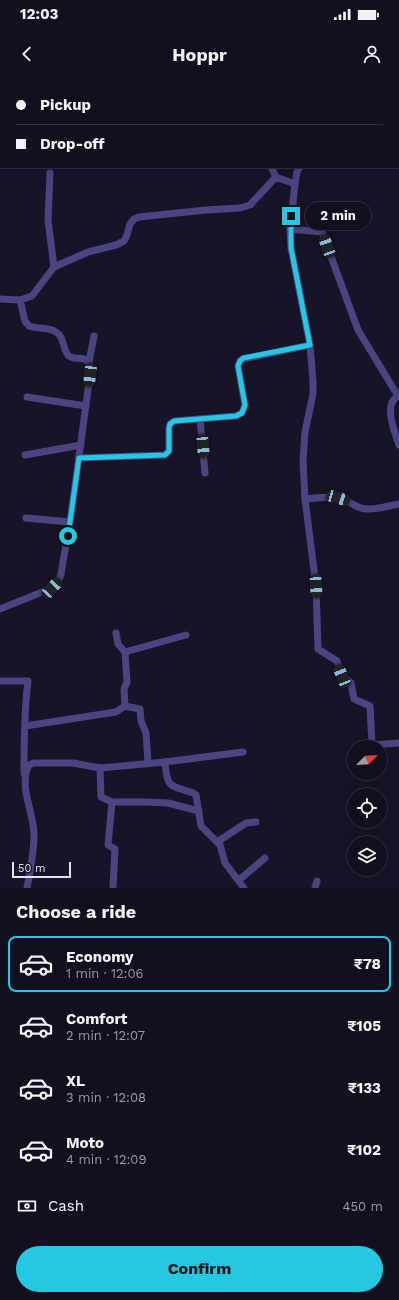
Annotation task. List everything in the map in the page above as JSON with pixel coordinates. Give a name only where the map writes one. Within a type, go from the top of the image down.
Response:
[{"type":"street","points":[[272,168],[276,177],[295,184]]},
{"type":"street","points":[[299,168],[297,172],[295,184],[290,229],[291,248],[310,345],[313,381],[313,394],[305,432],[304,448],[305,499],[316,586],[318,649],[337,661],[342,676],[351,683],[354,699],[370,706],[372,745],[399,743]]},
{"type":"street","points":[[50,173],[48,220],[54,267]]},
{"type":"street","points":[[0,299],[20,300],[32,296],[54,267],[88,252],[116,245],[124,241],[130,224],[134,219],[139,217],[206,210],[240,208],[250,205],[276,177]]},
{"type":"street","points":[[290,229],[322,232],[358,330],[398,396],[394,398],[392,402],[391,422],[399,445]]},
{"type":"street","points":[[20,300],[25,321],[29,326],[58,332],[68,355],[74,359],[84,358],[89,362]]},
{"type":"street","points":[[0,609],[52,588],[58,582],[63,565],[70,522],[90,375],[89,362],[94,336]]},
{"type":"street","points":[[79,458],[165,455],[169,451],[170,424],[174,421],[236,416],[242,413],[245,405],[245,399],[238,366],[243,358],[310,345]]},
{"type":"street","points":[[27,397],[86,406]]},
{"type":"street","points":[[200,419],[205,473]]},
{"type":"street","points":[[25,455],[81,445]]},
{"type":"street","points":[[305,499],[338,498],[347,500],[355,507],[364,509],[399,504]]},
{"type":"street","points":[[26,518],[70,522]]},
{"type":"street","points":[[116,633],[118,644],[125,652],[127,682],[124,689],[125,706]]},
{"type":"street","points":[[125,652],[186,635]]},
{"type":"street","points":[[0,681],[28,680],[24,779],[32,814],[34,844],[27,888]]},
{"type":"street","points":[[25,726],[116,712],[125,706],[140,709],[141,721],[146,733],[148,763]]},
{"type":"street","points":[[24,779],[29,765],[34,763],[73,763],[100,768],[165,762],[243,752]]},
{"type":"street","points":[[165,762],[166,778],[168,783],[196,795],[201,826],[222,849],[225,863],[244,888]]},
{"type":"street","points":[[100,768],[101,797],[112,802],[168,803],[199,811]]},
{"type":"street","points":[[112,802],[108,845],[115,849],[113,888]]},
{"type":"street","points":[[217,842],[246,823],[256,822]]},
{"type":"street","points":[[239,880],[265,858]]},
{"type":"route","points":[[68,536],[79,458],[168,454],[169,428],[170,424],[174,421],[236,416],[242,413],[245,405],[245,399],[238,366],[243,358],[310,345],[291,248],[291,216]]}]
